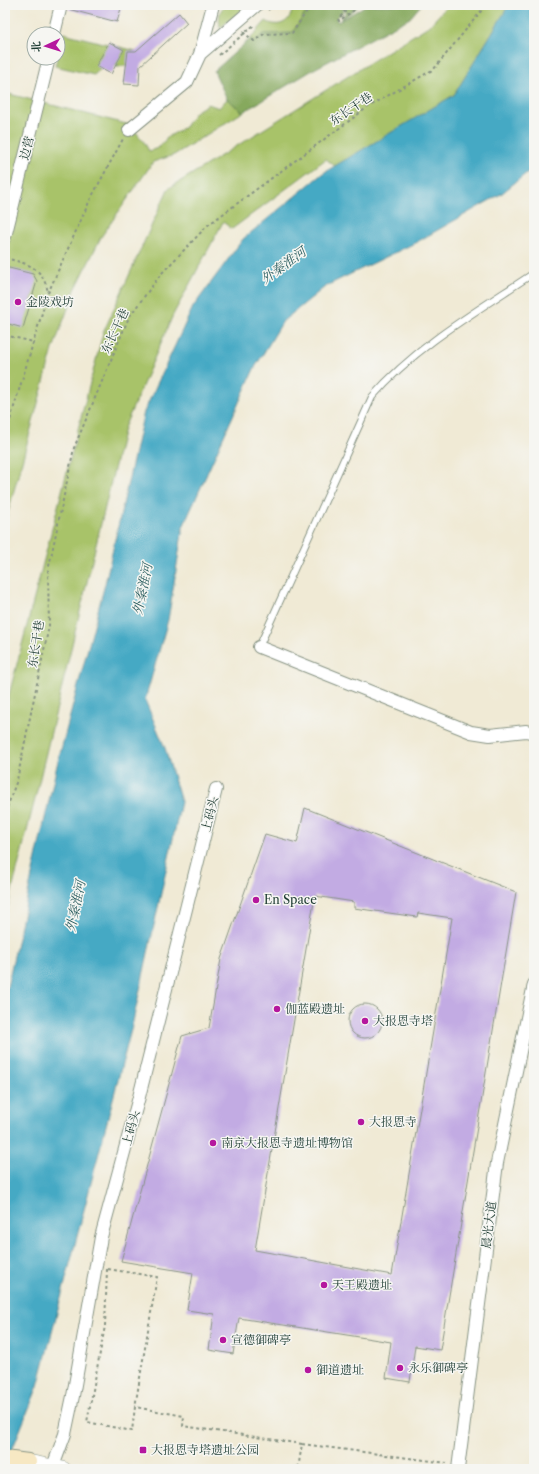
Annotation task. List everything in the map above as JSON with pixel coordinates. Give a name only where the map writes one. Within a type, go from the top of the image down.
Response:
[{"type":"main road","points":[[5,1459],[28,1462]]},
{"type":"street","points":[[56,26],[61,5]]},
{"type":"street","points":[[129,130],[187,82],[200,54],[213,5]]},
{"type":"street","points":[[200,54],[257,5]]},
{"type":"street","name":"边营","points":[[5,237],[47,66]]},
{"type":"street","points":[[260,647],[471,732],[490,735],[526,731],[534,733]]},
{"type":"street","name":"上码头","points":[[56,1469],[73,1396],[95,1266],[216,789]]},
{"type":"street","name":"晨光大道","points":[[458,1466],[497,1163],[534,984]]},
{"type":"street","points":[[28,1462],[56,1469]]},
{"type":"lane","points":[[260,647],[372,397],[392,374],[420,350],[534,273]]},
{"type":"path","points":[[234,25],[254,41],[264,34],[292,33],[311,5]]},
{"type":"path","points":[[341,5],[344,12],[338,19],[339,21],[361,5]]},
{"type":"path","name":"东长干巷","points":[[5,813],[17,780],[49,626],[48,570],[74,448],[129,317],[161,274],[208,225],[368,107],[434,69],[486,5]]},
{"type":"path","points":[[5,437],[48,293],[90,200],[129,130]]},
{"type":"path","points":[[5,258],[31,265],[38,270],[47,285],[48,293]]},
{"type":"path","points":[[5,335],[33,342]]},
{"type":"path","points":[[95,1266],[157,1277],[132,1431],[87,1422],[105,1326],[108,1269]]},
{"type":"path","points":[[135,1407],[184,1416],[183,1426],[458,1466]]},
{"type":"path","points":[[298,1469],[302,1444]]},
{"type":"green space","points":[[225,5],[247,6],[220,28],[220,13]]},
{"type":"green space","points":[[288,5],[311,5],[292,33],[264,34],[254,41],[250,39],[266,21],[278,24],[286,21],[291,15],[292,10]]},
{"type":"green space","points":[[311,5],[340,5],[343,12],[336,18],[338,22],[366,5],[421,5],[410,18],[316,68],[243,112],[227,99],[214,71],[250,39],[254,41],[264,34],[292,33]]},
{"type":"green space","points":[[342,5],[360,5],[340,20],[346,12]]},
{"type":"green space","points":[[448,5],[509,5],[454,95],[335,166],[326,159],[232,229],[223,222],[173,315],[124,428],[5,918],[5,710],[103,333],[168,189],[430,25]]},
{"type":"green space","points":[[66,34],[136,51],[133,64],[118,67],[108,62],[94,75],[55,66],[66,66]]},
{"type":"green space","points":[[5,93],[130,125],[144,142],[149,151],[158,148],[168,137],[185,127],[195,112],[208,104],[219,108],[227,99],[243,112],[174,155],[153,162],[101,237],[74,292],[53,349],[5,523]]},
{"type":"water","name":"外秦淮河","points":[[509,5],[534,5],[534,167],[501,194],[415,243],[326,286],[283,321],[254,369],[183,527],[168,620],[145,700],[165,748],[181,802],[132,1026],[38,1386],[5,1467],[5,996],[57,765],[105,584],[144,412],[193,307],[243,239],[323,173],[454,95]]},
{"type":"building","points":[[68,5],[122,5],[117,22],[68,9]]},
{"type":"building","points":[[179,13],[187,23],[140,66],[139,85],[124,84],[128,51],[136,51]]},
{"type":"building","points":[[109,42],[124,50],[111,74],[96,66]]},
{"type":"building","name":"金陵戏坊","points":[[5,267],[33,274],[37,281],[23,328],[5,323]]},
{"type":"building","name":"南京大报恩寺遗址博物馆","points":[[305,808],[516,892],[440,1350],[415,1346],[410,1382],[386,1378],[391,1342],[239,1318],[233,1354],[209,1350],[214,1314],[187,1310],[193,1273],[121,1261],[182,1036],[209,1028],[221,959],[265,834],[297,843]],"holes":[[[315,896],[354,902],[354,908],[417,917],[418,913],[452,918],[392,1275],[255,1250]]]},
{"type":"building","name":"大报恩寺塔","points":[[365,1004],[377,1009],[382,1021],[377,1033],[365,1038],[353,1033],[348,1021],[353,1009]]},
{"type":"place","name":"金陵戏坊","points":[[18,302]]},
{"type":"place","name":"En Space","points":[[256,900]]},
{"type":"place","name":"伽蓝殿遗址","points":[[277,1009]]},
{"type":"place","name":"大报恩寺塔","points":[[365,1021]]},
{"type":"place","name":"大报恩寺","points":[[361,1122]]},
{"type":"place","name":"南京大报恩寺遗址博物馆","points":[[213,1143]]},
{"type":"place","name":"天王殿遗址","points":[[324,1285]]},
{"type":"place","name":"宣德御碑亭","points":[[223,1340]]},
{"type":"place","name":"永乐御碑亭","points":[[400,1368]]},
{"type":"place","name":"御道遗址","points":[[308,1370]]},
{"type":"place","name":"大报恩寺塔遗址公园","points":[[143,1450]]}]
